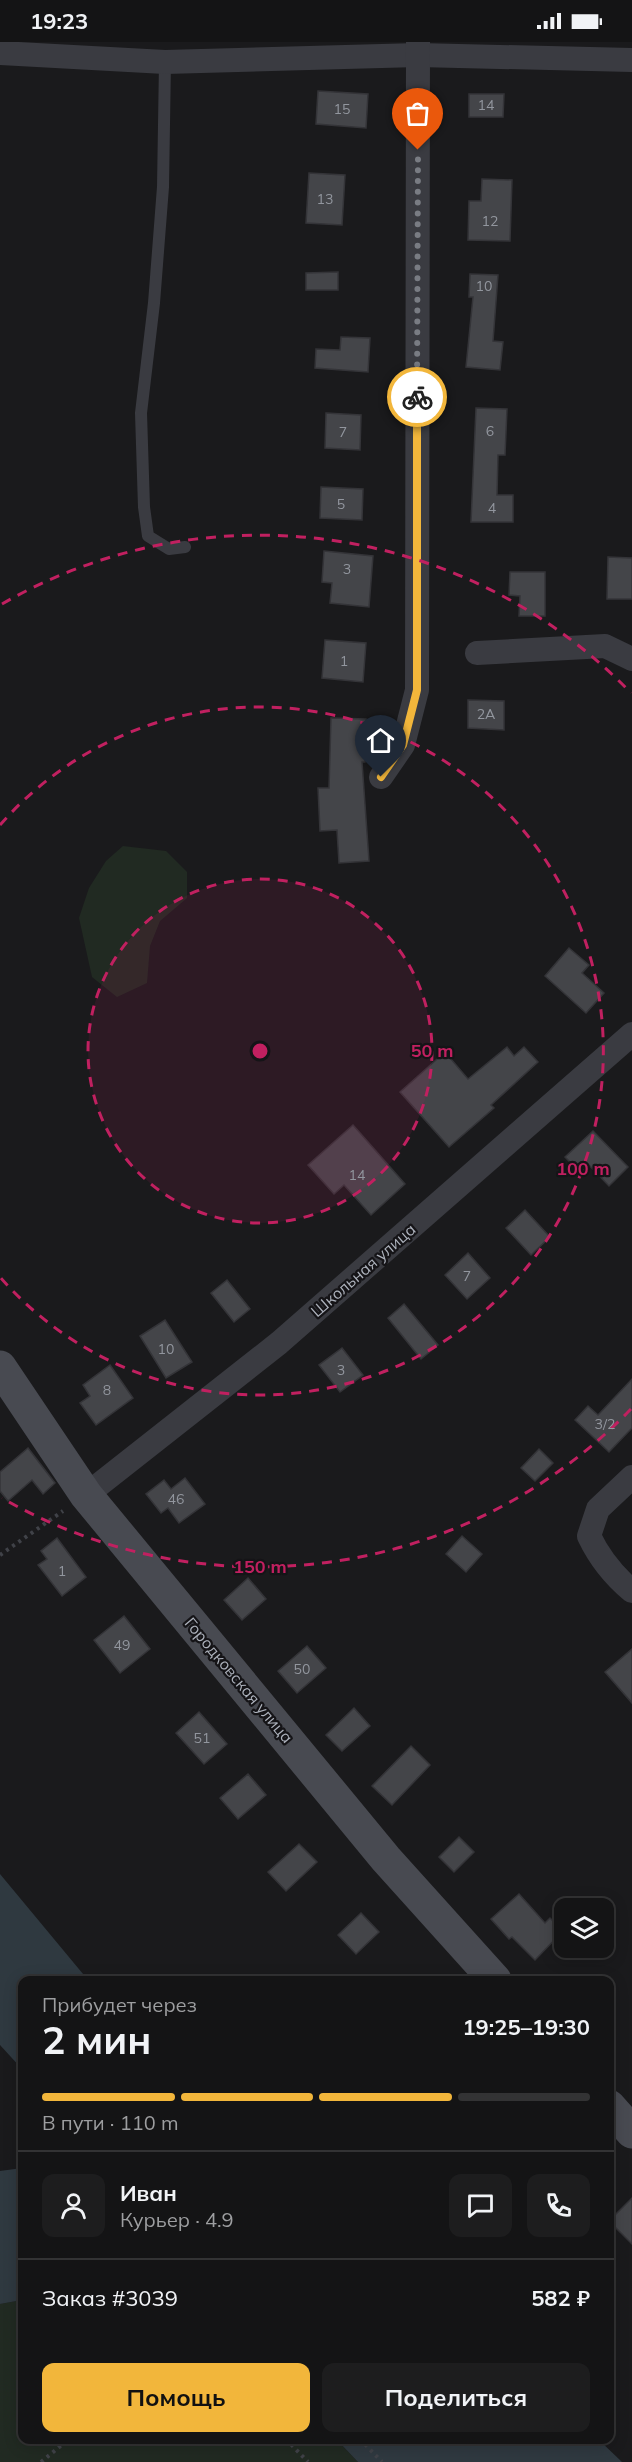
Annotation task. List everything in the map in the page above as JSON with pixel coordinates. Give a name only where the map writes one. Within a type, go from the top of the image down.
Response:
[{"type":"main road","name":"Городковская улица","points":[[0,1367],[86,1496],[387,1859],[491,1976]]},
{"type":"main road","points":[[614,2112],[632,2132]]},
{"type":"street","points":[[381,777],[403,745],[417,690],[418,49]]},
{"type":"street","points":[[0,53],[165,62],[418,49],[632,60]]},
{"type":"street","points":[[477,653],[605,646],[632,659]]},
{"type":"street","name":"Школьная улица","points":[[86,1496],[279,1343],[632,1034]]},
{"type":"street","points":[[632,1477],[598,1509],[589,1536],[596,1550],[622,1583],[632,1591]]},
{"type":"lane","points":[[165,62],[163,187],[154,303],[141,412],[144,507],[148,536],[169,549],[185,547]]},
{"type":"path","points":[[0,1555],[86,1496]]},
{"type":"path","points":[[41,2462],[63,2444]]},
{"type":"path","points":[[293,2444],[308,2462]]},
{"type":"path","points":[[365,2444],[382,2462]]},
{"type":"shaded area","points":[[123,846],[166,851],[187,872],[187,898],[160,921],[150,946],[147,983],[117,997],[92,977],[79,918],[89,888],[106,861]]},
{"type":"shaded area","points":[[0,1874],[85,1976],[18,1976],[18,2065],[0,2045]]},
{"type":"shaded area","points":[[18,2169],[18,2301],[0,2304],[0,2171]]},
{"type":"shaded area","points":[[18,2301],[18,2444],[341,2444],[358,2462],[0,2462],[0,2304]]},
{"type":"shaded area","points":[[341,2444],[603,2444],[622,2462],[358,2462]]},
{"type":"building","points":[[318,91],[368,94],[366,128],[316,124]]},
{"type":"building","points":[[469,94],[504,94],[503,117],[469,117]]},
{"type":"building","points":[[309,173],[345,175],[342,225],[306,223]]},
{"type":"building","points":[[482,179],[512,180],[510,241],[468,240],[469,201],[481,201]]},
{"type":"building","points":[[338,272],[338,290],[306,290],[306,273]]},
{"type":"building","points":[[470,274],[498,275],[493,341],[503,342],[500,370],[466,367],[473,297],[469,297]]},
{"type":"building","points":[[341,337],[370,338],[368,372],[315,368],[316,349],[340,350]]},
{"type":"building","points":[[476,408],[507,409],[505,455],[498,455],[497,495],[513,495],[513,522],[471,522]]},
{"type":"building","points":[[326,413],[361,415],[360,450],[325,448]]},
{"type":"building","points":[[321,487],[363,489],[362,520],[320,518]]},
{"type":"building","points":[[324,551],[373,556],[369,607],[330,603],[332,583],[322,582]]},
{"type":"building","points":[[608,557],[632,558],[632,599],[607,599]]},
{"type":"building","points":[[510,572],[545,572],[545,616],[519,616],[520,596],[509,595]]},
{"type":"building","points":[[325,640],[366,643],[363,682],[322,678]]},
{"type":"building","points":[[468,700],[504,701],[504,730],[468,728]]},
{"type":"building","points":[[331,718],[366,719],[365,762],[362,762],[369,861],[339,863],[337,830],[320,831],[318,788],[329,788]]},
{"type":"building","points":[[569,948],[589,965],[582,973],[604,993],[586,1013],[545,976]]},
{"type":"building","points":[[507,1047],[514,1056],[524,1047],[538,1062],[491,1105],[494,1108],[449,1147],[400,1092],[445,1052],[468,1079]]},
{"type":"building","points":[[353,1125],[405,1184],[371,1215],[344,1185],[334,1194],[308,1165]]},
{"type":"building","points":[[593,1131],[628,1167],[609,1186],[586,1162],[578,1170],[565,1157]]},
{"type":"building","points":[[525,1210],[550,1237],[531,1255],[506,1228]]},
{"type":"building","points":[[468,1253],[490,1278],[467,1299],[445,1275]]},
{"type":"building","points":[[227,1280],[250,1309],[234,1322],[211,1293]]},
{"type":"building","points":[[404,1304],[438,1345],[421,1359],[388,1318]]},
{"type":"building","points":[[165,1320],[192,1362],[166,1378],[140,1336]]},
{"type":"building","points":[[342,1348],[363,1375],[340,1392],[319,1365]]},
{"type":"building","points":[[110,1365],[133,1398],[96,1425],[80,1403],[90,1396],[83,1385]]},
{"type":"building","points":[[632,1379],[632,1428],[609,1452],[575,1420],[588,1406],[598,1415]]},
{"type":"building","points":[[28,1448],[55,1483],[43,1494],[32,1480],[8,1501],[0,1491],[0,1472]]},
{"type":"building","points":[[539,1449],[553,1463],[535,1481],[521,1468]]},
{"type":"building","points":[[185,1478],[205,1504],[179,1523],[168,1508],[161,1513],[146,1494],[164,1480],[171,1489]]},
{"type":"building","points":[[462,1536],[482,1554],[466,1572],[446,1554]]},
{"type":"building","points":[[57,1538],[86,1577],[62,1596],[38,1565],[47,1559],[41,1551]]},
{"type":"building","points":[[248,1578],[266,1599],[242,1620],[224,1600]]},
{"type":"building","points":[[124,1616],[150,1649],[120,1673],[94,1640]]},
{"type":"building","points":[[307,1646],[326,1668],[297,1693],[278,1671]]},
{"type":"building","points":[[632,1649],[632,1703],[605,1672]]},
{"type":"building","points":[[354,1708],[370,1726],[342,1751],[326,1735]]},
{"type":"building","points":[[199,1712],[227,1744],[204,1764],[176,1733]]},
{"type":"building","points":[[411,1746],[430,1765],[392,1805],[372,1786]]},
{"type":"building","points":[[248,1774],[266,1795],[238,1819],[220,1798]]},
{"type":"building","points":[[459,1837],[474,1852],[454,1872],[439,1857]]},
{"type":"building","points":[[299,1844],[317,1862],[286,1891],[268,1872]]},
{"type":"building","points":[[519,1894],[545,1923],[550,1918],[554,1922],[554,1940],[535,1960],[512,1937],[509,1939],[491,1919]]},
{"type":"building","points":[[361,1913],[379,1932],[356,1954],[338,1935]]},
{"type":"building","points":[[632,2198],[632,2244],[614,2226],[614,2216]]},
{"type":"way so far","points":[[417,397],[418,150]]},
{"type":"route","points":[[381,777],[403,745],[417,690],[417,397]]}]
